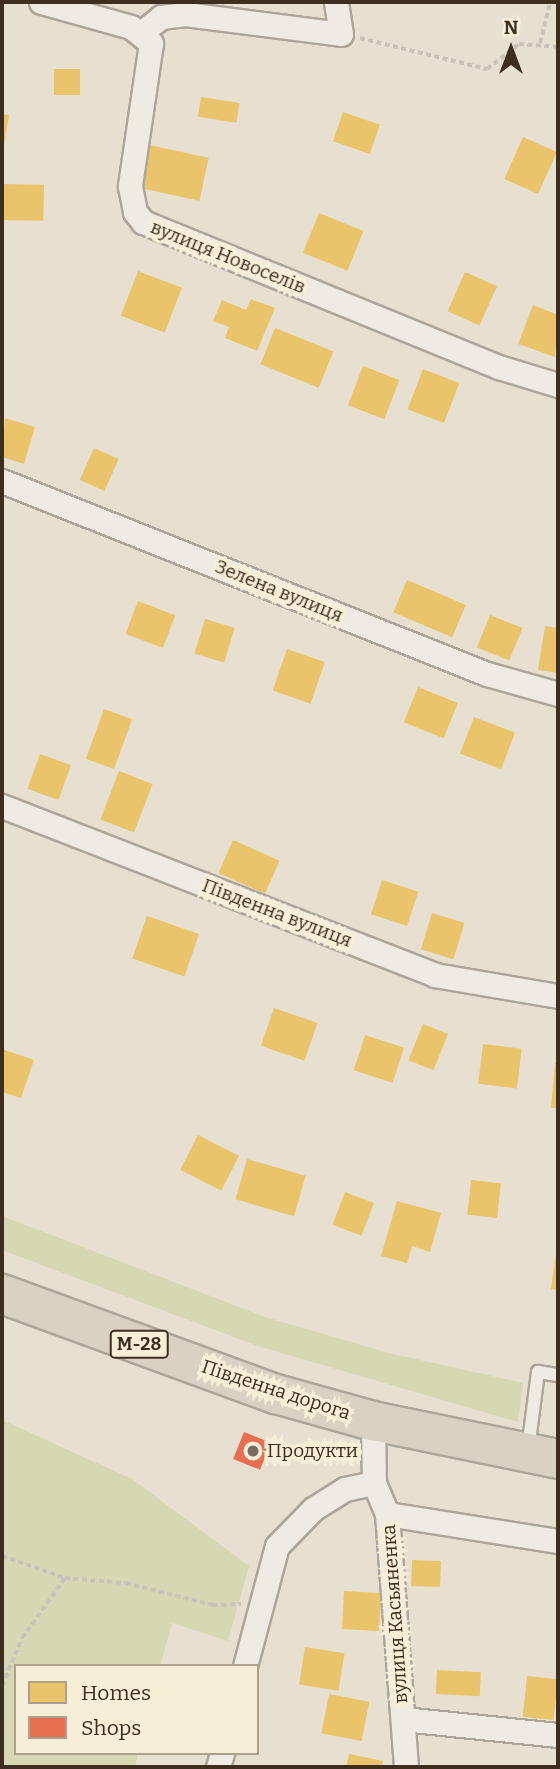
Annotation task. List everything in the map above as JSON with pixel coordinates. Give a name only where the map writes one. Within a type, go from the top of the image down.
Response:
[{"type":"highway","name":"Південна дорога","points":[[2,1294],[276,1394],[373,1421],[543,1456]]},
{"type":"street","points":[[41,2],[142,32],[161,17],[185,15],[341,34],[336,2]]},
{"type":"street","name":"вулиця Новоселів","points":[[142,32],[153,53],[130,186],[135,212],[143,222],[499,367],[558,384]]},
{"type":"street","name":"Зелена вулиця","points":[[2,481],[487,674],[558,694]]},
{"type":"street","name":"Південна вулиця","points":[[2,806],[435,975],[558,996]]},
{"type":"street","name":"вулиця Касьяненка","points":[[373,1421],[374,1483],[387,1514],[406,1767]]},
{"type":"street","points":[[246,1664],[277,1546],[290,1529],[345,1489],[374,1483]]},
{"type":"street","points":[[387,1514],[558,1541]]},
{"type":"street","points":[[402,1719],[558,1735]]},
{"type":"lane","points":[[543,1456],[538,1372],[558,1375]]},
{"type":"path","points":[[540,43],[550,2]]},
{"type":"path","points":[[341,34],[487,68],[519,44],[540,43],[558,47]]},
{"type":"path","points":[[2,1556],[65,1578],[126,1583],[213,1605],[262,1602]]},
{"type":"path","points":[[2,1686],[22,1638],[65,1578]]},
{"type":"green space","points":[[2,1216],[265,1317],[389,1353],[523,1383],[518,1422],[261,1347],[2,1250]]},
{"type":"green space","points":[[2,1420],[132,1479],[249,1566],[228,1641],[172,1623],[161,1664],[14,1664],[14,1755],[138,1755],[135,1767],[2,1767]]},
{"type":"building: Homes","points":[[54,69],[80,69],[80,95],[54,95]]},
{"type":"building: Homes","points":[[201,97],[240,103],[236,123],[198,117]]},
{"type":"building: Homes","points":[[343,112],[380,125],[370,154],[333,141]]},
{"type":"building: Homes","points":[[2,114],[9,115],[3,151],[2,150]]},
{"type":"building: Homes","points":[[523,137],[557,152],[538,194],[504,179]]},
{"type":"building: Homes","points":[[149,145],[209,158],[200,201],[140,188]]},
{"type":"building: Homes","points":[[2,184],[44,185],[43,221],[2,220]]},
{"type":"building: Homes","points":[[319,213],[364,231],[347,271],[303,253]]},
{"type":"building: Homes","points":[[138,271],[182,288],[165,333],[121,316]]},
{"type":"building: Homes","points":[[465,272],[497,286],[479,326],[448,311]]},
{"type":"building: Homes","points":[[251,299],[275,308],[257,351],[225,338],[229,327],[213,321],[222,300],[246,310]]},
{"type":"building: Homes","points":[[533,305],[558,315],[555,357],[518,344]]},
{"type":"building: Homes","points":[[275,328],[333,352],[319,388],[260,364]]},
{"type":"building: Homes","points":[[363,366],[399,380],[384,419],[348,405]]},
{"type":"building: Homes","points":[[423,369],[459,383],[444,423],[408,409]]},
{"type":"building: Homes","points":[[5,418],[35,427],[24,464],[2,457]]},
{"type":"building: Homes","points":[[94,448],[119,459],[104,491],[80,480]]},
{"type":"building: Homes","points":[[407,580],[466,605],[452,637],[393,612]]},
{"type":"building: Homes","points":[[138,601],[175,615],[163,648],[125,634]]},
{"type":"building: Homes","points":[[490,615],[522,628],[509,661],[477,647]]},
{"type":"building: Homes","points":[[205,619],[235,628],[224,662],[194,653]]},
{"type":"building: Homes","points":[[545,626],[558,628],[558,673],[538,670]]},
{"type":"building: Homes","points":[[287,649],[325,662],[310,704],[273,691]]},
{"type":"building: Homes","points":[[418,687],[458,703],[444,738],[404,722]]},
{"type":"building: Homes","points":[[104,709],[132,719],[114,769],[86,759]]},
{"type":"building: Homes","points":[[474,717],[515,733],[501,769],[460,753]]},
{"type":"building: Homes","points":[[40,754],[71,765],[58,800],[27,789]]},
{"type":"building: Homes","points":[[119,771],[153,784],[134,832],[100,820]]},
{"type":"building: Homes","points":[[233,840],[280,861],[265,894],[218,873]]},
{"type":"building: Homes","points":[[382,880],[418,892],[407,926],[371,914]]},
{"type":"building: Homes","points":[[432,913],[465,923],[453,959],[421,949]]},
{"type":"building: Homes","points":[[147,916],[199,934],[184,976],[132,959]]},
{"type":"building: Homes","points":[[274,1008],[317,1023],[304,1061],[261,1046]]},
{"type":"building: Homes","points":[[423,1024],[448,1034],[433,1070],[408,1060]]},
{"type":"building: Homes","points":[[365,1035],[404,1048],[393,1083],[354,1070]]},
{"type":"building: Homes","points":[[483,1044],[522,1049],[517,1088],[478,1084]]},
{"type":"building: Homes","points":[[2,1049],[34,1060],[21,1098],[2,1092]]},
{"type":"building: Homes","points":[[555,1063],[558,1063],[558,1108],[551,1108]]},
{"type":"building: Homes","points":[[198,1135],[239,1156],[221,1191],[180,1170]]},
{"type":"building: Homes","points":[[247,1159],[306,1176],[294,1216],[235,1199]]},
{"type":"building: Homes","points":[[471,1180],[501,1183],[497,1218],[467,1215]]},
{"type":"building: Homes","points":[[345,1192],[374,1203],[361,1236],[332,1225]]},
{"type":"building: Homes","points":[[397,1201],[441,1213],[430,1252],[412,1246],[407,1263],[381,1256]]},
{"type":"building: Homes","points":[[558,1246],[558,1290],[551,1289]]},
{"type":"building: Homes","points":[[412,1560],[441,1561],[440,1587],[411,1586]]},
{"type":"building: Homes","points":[[344,1591],[381,1593],[379,1631],[342,1629]]},
{"type":"building: Homes","points":[[305,1647],[345,1653],[339,1691],[299,1685]]},
{"type":"building: Homes","points":[[437,1670],[481,1672],[480,1696],[436,1694]]},
{"type":"building: Homes","points":[[527,1676],[558,1679],[554,1720],[523,1717]]},
{"type":"building: Homes","points":[[329,1694],[369,1702],[362,1741],[321,1733]]},
{"type":"building: Homes","points":[[349,1754],[383,1761],[382,1767],[346,1767]]},
{"type":"building: Shops","name":"Продукти","points":[[244,1432],[271,1443],[260,1470],[233,1459]]},
{"type":"place","name":"Продукти","points":[[253,1451]]}]
